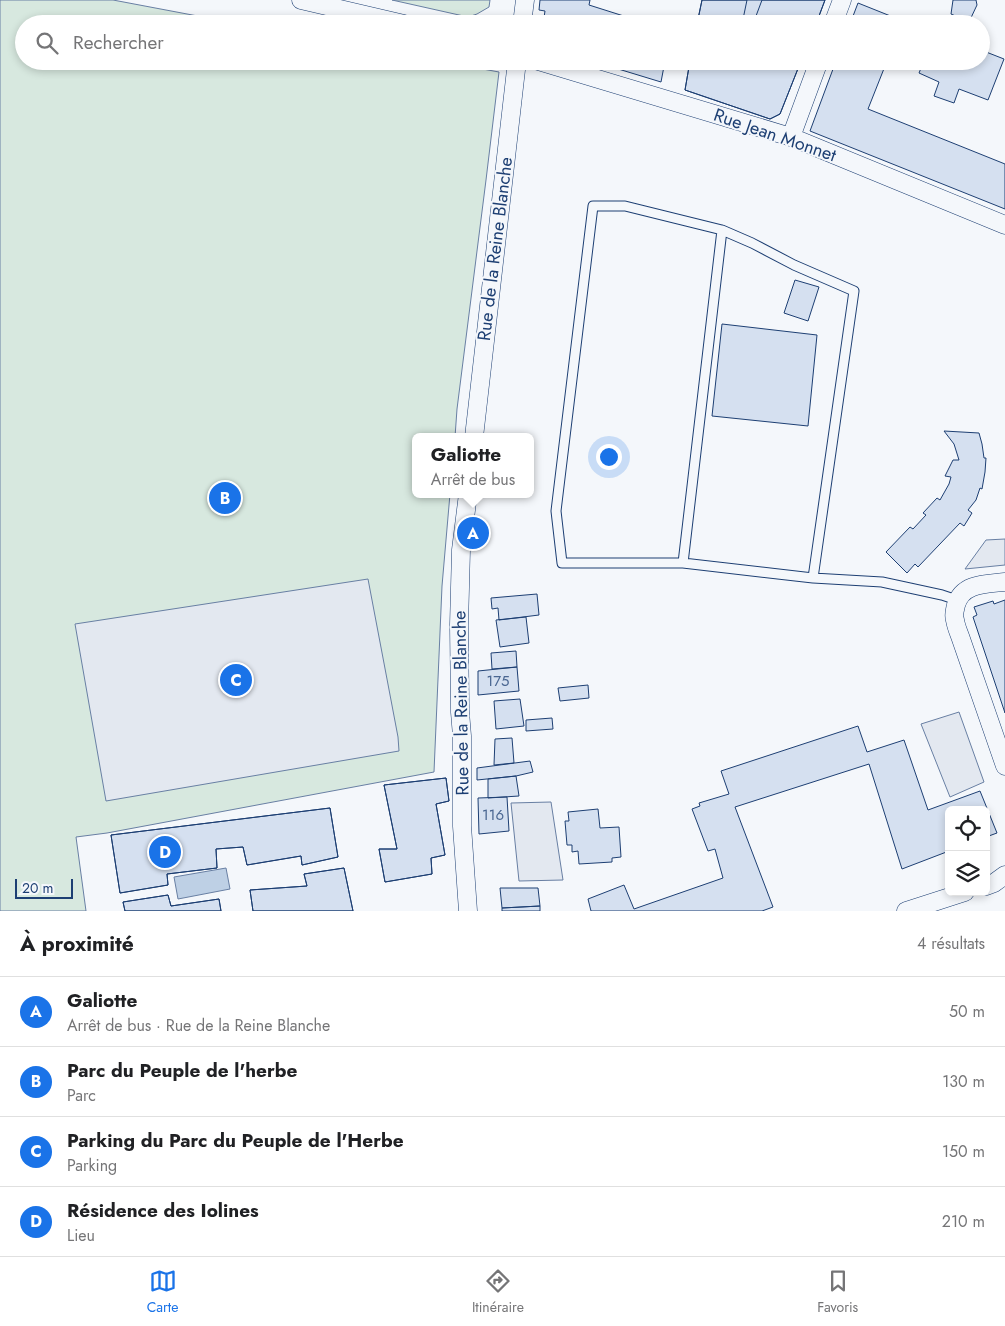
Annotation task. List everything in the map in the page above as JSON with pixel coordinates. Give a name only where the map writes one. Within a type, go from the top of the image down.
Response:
[{"type":"street","points":[[301,0],[365,15]]},
{"type":"street","points":[[523,15],[525,0]]},
{"type":"street","points":[[836,15],[842,0]]},
{"type":"street","name":"Rue de la Reine Blanche","points":[[474,433],[516,70]]},
{"type":"street","name":"Rue Jean Monnet","points":[[568,70],[791,137],[1005,225]]},
{"type":"street","points":[[791,137],[816,70]]},
{"type":"street","name":"Rue de la Reine Blanche","points":[[468,498],[462,550],[459,625],[462,826],[468,911]]},
{"type":"street","points":[[1005,582],[978,584],[964,591],[957,600],[954,612],[954,620],[1005,766]]},
{"type":"street","points":[[990,884],[1005,875]]},
{"type":"street","points":[[906,911],[953,896]]},
{"type":"lane","points":[[813,578],[854,291],[794,265],[722,230],[625,206],[593,206],[556,510],[562,563],[683,563],[813,578],[882,582],[957,600]]},
{"type":"lane","points":[[683,563],[722,230]]},
{"type":"shaded area","points":[[0,0],[113,0],[192,15],[15,15],[15,70],[488,70],[499,72],[455,433],[412,433],[412,498],[450,498],[442,586],[434,772],[107,833],[76,837],[86,911],[0,911]]},
{"type":"shaded area","points":[[392,0],[490,0],[489,7],[477,14],[459,15]]},
{"type":"shaded area","points":[[1005,539],[1005,565],[965,569],[986,540]]},
{"type":"shaded area","points":[[368,579],[399,751],[106,801],[75,624]]},
{"type":"shaded area","points":[[959,712],[984,782],[950,797],[921,724]]},
{"type":"shaded area","points":[[551,802],[563,880],[519,881],[511,803]]},
{"type":"water","points":[[226,868],[230,889],[178,899],[174,877]]},
{"type":"building","points":[[540,0],[590,0],[589,5],[621,15],[544,15],[545,11],[539,10]]},
{"type":"building","points":[[702,0],[747,0],[744,15],[699,15]]},
{"type":"building","points":[[702,0],[825,0],[819,15],[699,15]]},
{"type":"building","points":[[762,0],[825,0],[819,15],[756,15]]},
{"type":"building","points":[[953,0],[976,0],[977,5],[972,15],[951,14]]},
{"type":"building","points":[[858,3],[888,15],[853,15]]},
{"type":"building","points":[[990,54],[1004,59],[988,100],[959,89],[954,103],[934,96],[939,82],[919,73],[920,70],[990,70]]},
{"type":"building","points":[[622,70],[663,70],[661,82]]},
{"type":"building","points":[[688,70],[797,70],[780,114],[770,119],[685,90]]},
{"type":"building","points":[[688,70],[797,70],[780,114],[770,119],[685,90]]},
{"type":"building","points":[[833,70],[883,70],[868,109],[1005,164],[1005,209],[810,131]]},
{"type":"building","points":[[795,280],[819,287],[808,321],[784,313]]},
{"type":"building","points":[[722,324],[817,335],[808,426],[712,416]]},
{"type":"building","points":[[944,431],[979,433],[984,458],[986,458],[982,489],[980,488],[976,500],[968,510],[972,513],[964,526],[960,523],[918,567],[915,564],[907,573],[886,552],[910,527],[913,529],[926,515],[923,513],[937,498],[940,500],[949,484],[951,477],[945,476],[953,460],[959,460],[954,444]]},
{"type":"building","points":[[537,594],[539,615],[499,620],[498,608],[492,609],[491,598]]},
{"type":"building","points":[[1005,600],[1005,713],[973,617],[977,615],[974,607],[993,601],[994,604]]},
{"type":"building","points":[[526,617],[529,643],[500,647],[496,620]]},
{"type":"building","points":[[516,651],[517,667],[492,669],[491,653]]},
{"type":"building","points":[[517,667],[519,691],[478,695],[478,671]]},
{"type":"building","points":[[588,685],[589,698],[560,701],[558,688]]},
{"type":"building","points":[[520,699],[524,726],[496,729],[494,701]]},
{"type":"building","points":[[552,718],[553,729],[526,731],[526,720]]},
{"type":"building","points":[[858,726],[867,752],[904,740],[928,810],[980,791],[986,806],[945,806],[945,853],[902,869],[869,764],[735,807],[773,907],[762,911],[591,911],[588,899],[624,885],[634,909],[723,878],[715,849],[708,851],[692,809],[700,806],[699,803],[729,794],[721,771]]},
{"type":"building","points":[[512,738],[514,763],[494,765],[495,739]]},
{"type":"building","points":[[530,761],[533,772],[516,776],[477,780],[477,768]]},
{"type":"building","points":[[516,776],[519,796],[488,798],[488,779]]},
{"type":"building","points":[[446,778],[449,801],[436,804],[445,855],[431,858],[432,874],[385,882],[379,849],[397,849],[384,785]]},
{"type":"building","points":[[446,778],[449,801],[436,804],[445,855],[431,858],[432,874],[385,882],[379,849],[397,849],[384,785]]},
{"type":"building","points":[[507,797],[509,831],[479,834],[478,798]]},
{"type":"building","points":[[330,808],[338,857],[302,865],[301,856],[247,865],[243,847],[216,849],[217,868],[167,874],[168,885],[120,893],[111,835]]},
{"type":"building","points":[[330,808],[338,857],[302,865],[301,856],[247,865],[243,847],[216,849],[217,868],[167,874],[168,885],[120,893],[111,835]]},
{"type":"building","points":[[598,809],[600,828],[619,827],[621,857],[612,858],[612,862],[579,864],[578,851],[572,852],[572,845],[567,845],[565,821],[569,821],[568,812]]},
{"type":"building","points":[[990,816],[997,833],[990,836]]},
{"type":"building","points":[[344,868],[353,911],[253,911],[250,890],[307,886],[304,874]]},
{"type":"building","points":[[344,868],[353,911],[253,911],[250,890],[307,886],[304,874]]},
{"type":"building","points":[[500,888],[538,888],[540,906],[502,908]]},
{"type":"building","points":[[168,895],[171,906],[219,899],[221,911],[125,911],[123,902]]},
{"type":"building","points":[[168,895],[171,906],[219,899],[221,911],[125,911],[123,902]]},
{"type":"building","points":[[540,906],[540,911],[502,911],[502,908]]},
{"type":"place","name":"Parc du Peuple de l'herbe","points":[[225,498]]},
{"type":"place","name":"Galiotte","points":[[473,533]]},
{"type":"place","name":"Parking du Parc du Peuple de l'Herbe","points":[[236,680]]},
{"type":"place","name":"Résidence des Iolines","points":[[165,852]]}]
